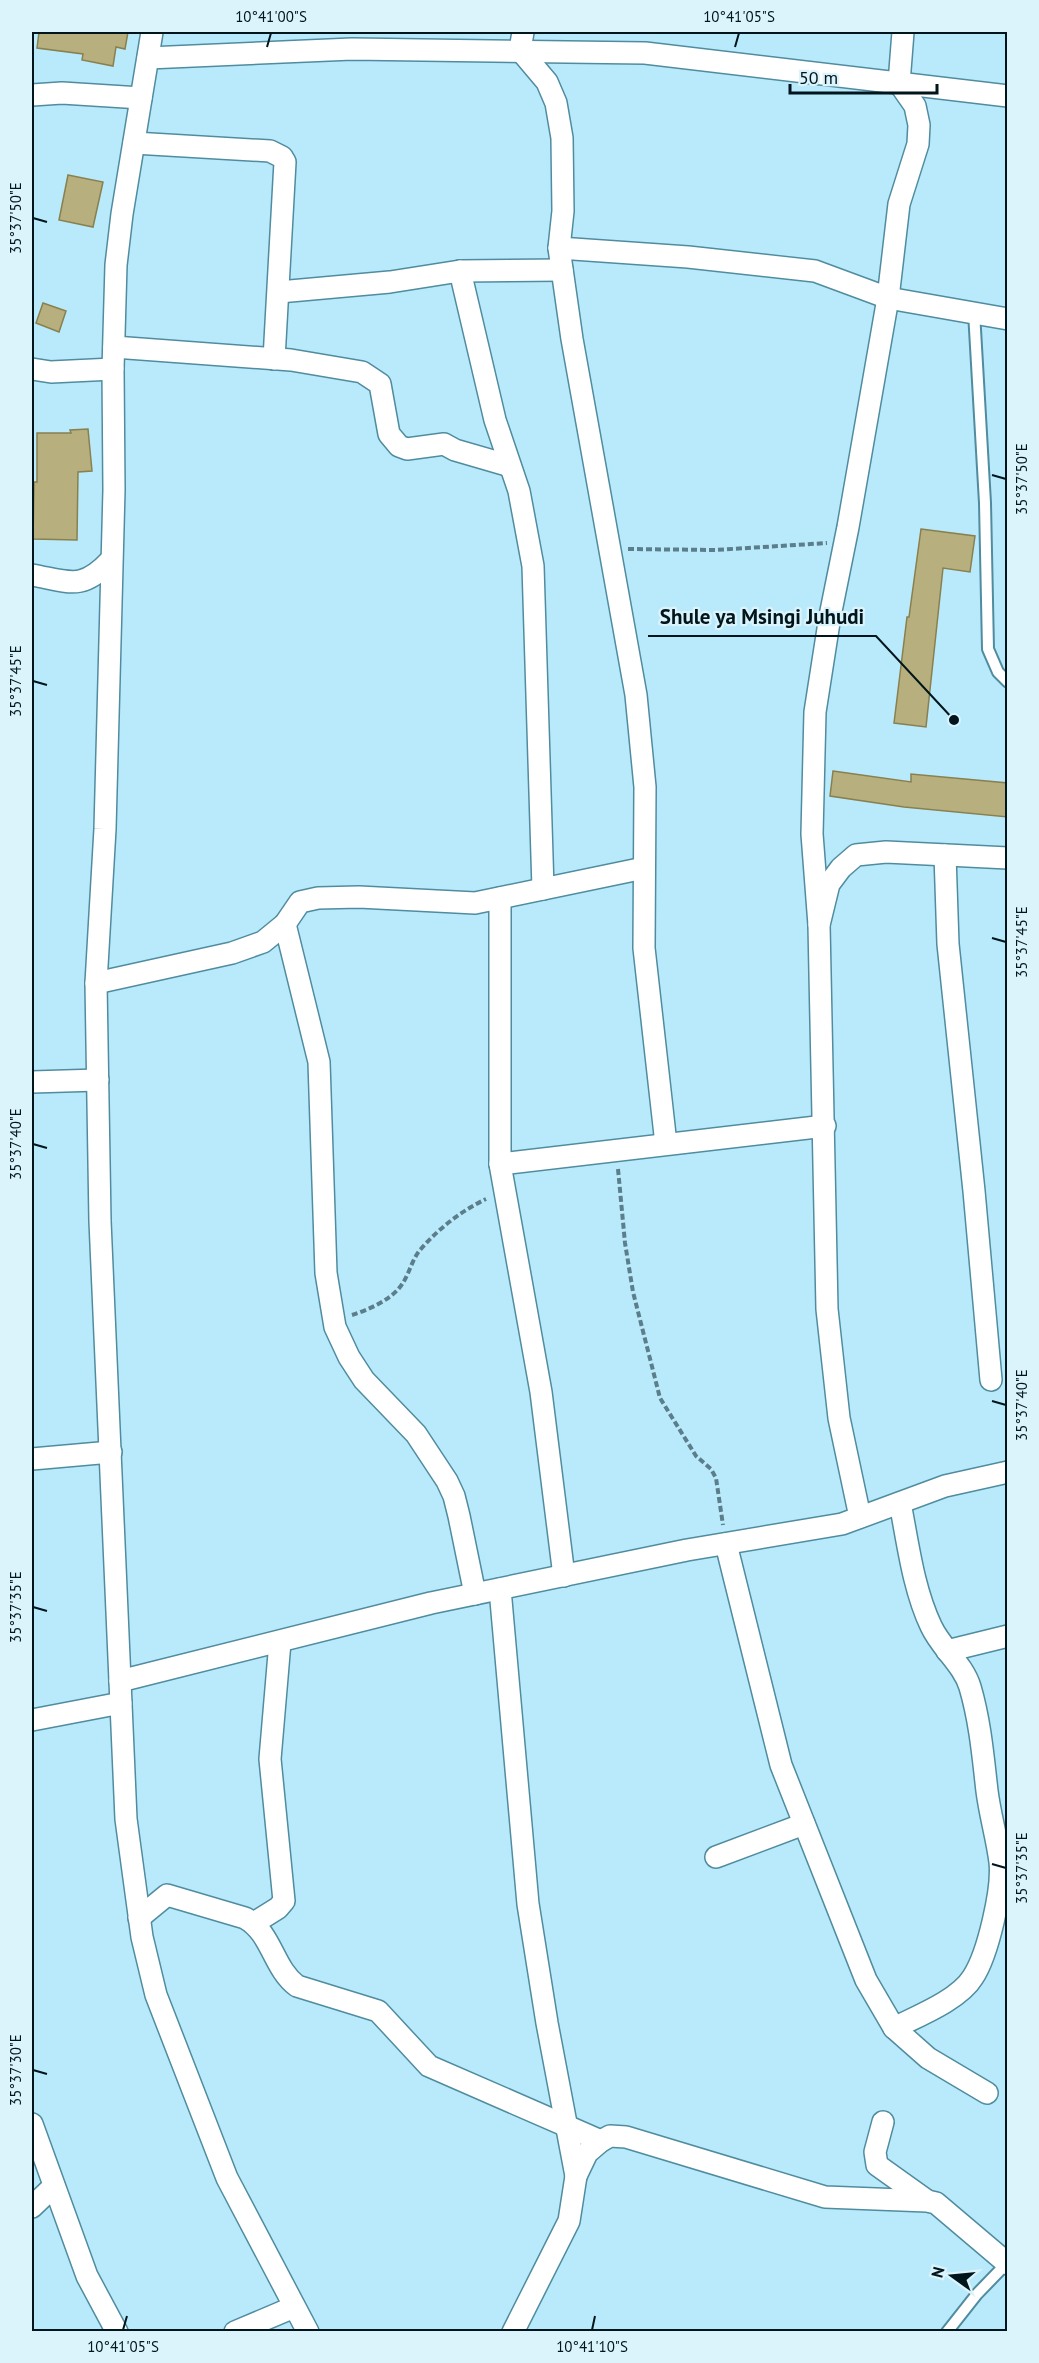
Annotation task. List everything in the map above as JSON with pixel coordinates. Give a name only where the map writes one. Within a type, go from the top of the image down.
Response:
[{"type":"street","points":[[152,32],[120,224],[116,265],[113,369],[114,490],[105,830],[96,983],[100,1221],[126,1819],[139,1918],[156,1995],[227,2178],[308,2331]]},
{"type":"street","points":[[860,1517],[839,1418],[827,1309],[825,1126],[819,925],[812,834],[816,712],[830,616],[845,544],[888,298],[899,204],[918,144],[919,125],[915,106],[899,83],[903,32]]},
{"type":"street","points":[[147,58],[522,41],[645,53],[1008,96]]},
{"type":"street","points":[[522,41],[547,82],[556,103],[562,138],[563,178],[563,211],[559,248],[572,339],[636,696],[645,787],[644,948],[666,1144]]},
{"type":"street","points":[[32,95],[62,93],[141,98]]},
{"type":"street","points":[[134,143],[270,151],[282,157],[285,162],[274,359]]},
{"type":"street","points":[[559,248],[688,257],[815,271],[888,298],[1008,319]]},
{"type":"street","points":[[279,292],[390,282],[460,271],[562,270]]},
{"type":"street","points":[[460,271],[495,420],[519,491],[533,566],[543,889]]},
{"type":"street","points":[[114,347],[274,359],[362,372],[380,384],[389,434],[399,446],[407,448],[444,444],[454,450],[510,466]]},
{"type":"street","points":[[32,369],[51,372],[113,369]]},
{"type":"street","points":[[32,575],[71,582],[88,580],[98,574],[111,560]]},
{"type":"street","points":[[819,925],[829,884],[841,868],[856,855],[886,852],[1008,858]]},
{"type":"street","points":[[945,855],[948,944],[972,1168],[991,1380]]},
{"type":"street","points":[[96,983],[232,953],[263,942],[285,924],[300,902],[318,898],[359,897],[475,903],[644,868]]},
{"type":"street","points":[[500,898],[500,1164],[541,1392],[564,1576]]},
{"type":"street","points":[[285,924],[319,1062],[323,1230],[326,1273],[334,1320],[349,1358],[364,1380],[416,1434],[447,1481],[459,1516],[475,1594]]},
{"type":"street","points":[[32,1082],[98,1080]]},
{"type":"street","points":[[500,1164],[825,1126]]},
{"type":"street","points":[[32,1459],[111,1452]]},
{"type":"street","points":[[120,1681],[431,1603],[726,1544],[842,1524],[945,1486],[1008,1472]]},
{"type":"street","points":[[894,2028],[947,2002],[973,1977],[998,1903],[1004,1866],[989,1807],[976,1711],[969,1684],[931,1625],[920,1596],[900,1503]]},
{"type":"street","points":[[726,1544],[781,1765],[866,1980],[894,2028],[928,2058],[987,2093]]},
{"type":"street","points":[[500,1589],[528,1904],[576,2176]]},
{"type":"street","points":[[947,1651],[1008,1636]]},
{"type":"street","points":[[254,1923],[278,1908],[284,1900],[270,1759],[280,1642]]},
{"type":"street","points":[[32,1720],[121,1703]]},
{"type":"street","points":[[716,1857],[804,1824]]},
{"type":"street","points":[[139,1918],[167,1895],[245,1918],[260,1930],[282,1970],[297,1986],[378,2011],[429,2066],[601,2140]]},
{"type":"street","points":[[883,2122],[875,2152],[881,2170],[927,2201],[943,2208],[1007,2264]]},
{"type":"street","points":[[32,2124],[87,2276],[117,2331]]},
{"type":"street","points":[[513,2331],[569,2221],[576,2176],[587,2153],[601,2140],[610,2136],[626,2137],[825,2197],[927,2201]]},
{"type":"street","points":[[32,2207],[54,2186]]},
{"type":"street","points":[[235,2331],[294,2307]]},
{"type":"lane","points":[[974,312],[985,503],[988,649],[998,672],[1008,682]]},
{"type":"lane","points":[[947,2331],[977,2294],[1007,2264]]},
{"type":"path","points":[[609,549],[715,550],[787,544],[845,544]]},
{"type":"path","points":[[616,1150],[625,1243],[633,1292],[660,1398],[696,1456],[711,1469],[716,1478],[726,1544]]},
{"type":"path","points":[[334,1320],[362,1312],[392,1294],[400,1286],[420,1250],[436,1234],[472,1206],[505,1190]]},
{"type":"building","points":[[39,32],[128,32],[125,49],[116,47],[113,66],[82,60],[83,54],[37,48]]},
{"type":"building","points":[[68,175],[103,182],[93,227],[59,220]]},
{"type":"building","points":[[43,303],[66,311],[59,332],[36,323]]},
{"type":"building","points":[[88,429],[92,471],[78,472],[77,540],[33,539],[34,482],[37,482],[37,433],[71,433],[70,430]]},
{"type":"building","points":[[921,529],[975,536],[970,572],[943,568],[926,727],[894,723]]},
{"type":"building","points":[[833,771],[911,782],[911,774],[1008,783],[1008,817],[904,807],[830,796]]},
{"type":"place","name":"Shule ya Msingi Juhudi","points":[[954,720]]}]
